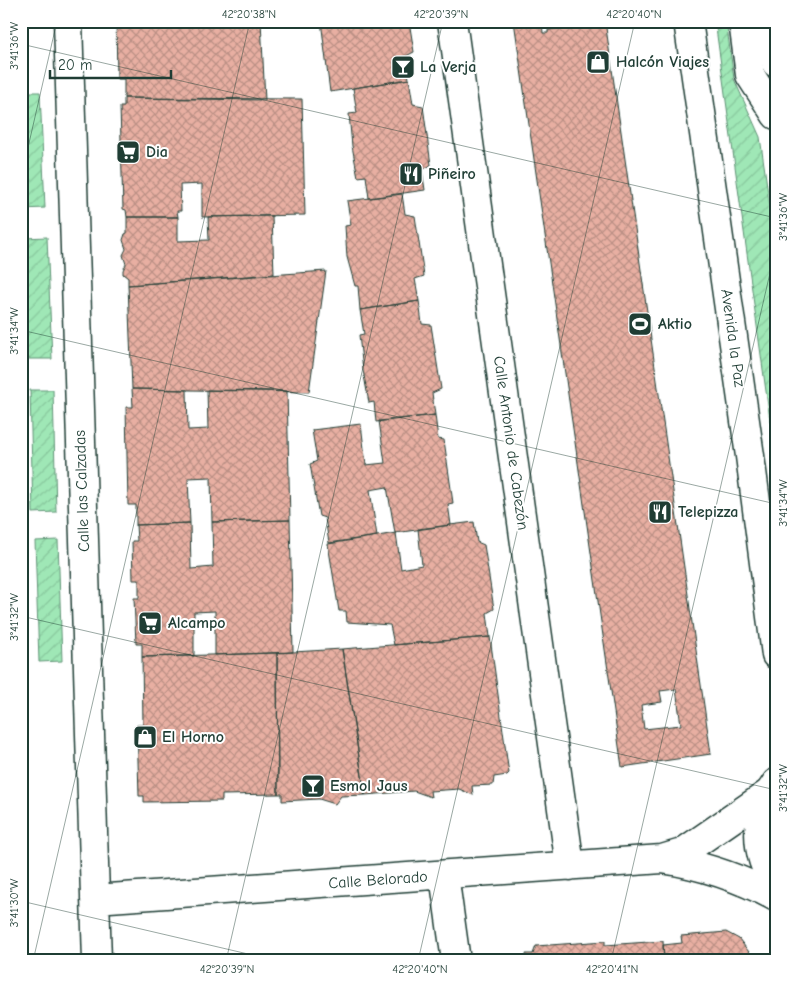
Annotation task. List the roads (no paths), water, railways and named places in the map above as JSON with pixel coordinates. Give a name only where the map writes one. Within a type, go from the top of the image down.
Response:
[{"type":"street","name":"Calle las Calzadas","points":[[68,21],[97,961]]},
{"type":"street","name":"Calle Antonio de Cabezón","points":[[452,21],[570,866]]},
{"type":"street","name":"Avenida la Paz","points":[[688,21],[776,655]]},
{"type":"street","points":[[743,21],[750,75],[776,115]]},
{"type":"street","points":[[770,21],[776,63]]},
{"type":"street","name":"Calle Belorado","points":[[95,899],[662,859],[682,853],[772,788]]},
{"type":"street","points":[[772,788],[761,815],[759,838],[761,857],[768,876],[776,887]]},
{"type":"street","name":"Calle Belorado","points":[[662,859],[682,862],[736,878],[776,896]]},
{"type":"street","points":[[444,875],[456,961]]},
{"type":"place","name":"Halcón Viajes","points":[[598,62]]},
{"type":"place","name":"La Verja","points":[[403,67]]},
{"type":"place","name":"Dia","points":[[128,152]]},
{"type":"place","name":"Piñeiro","points":[[411,174]]},
{"type":"place","name":"Aktio","points":[[640,324]]},
{"type":"place","name":"Telepizza","points":[[660,512]]},
{"type":"place","name":"Alcampo","points":[[150,623]]},
{"type":"place","name":"El Horno","points":[[145,737]]},
{"type":"place","name":"Esmol Jaus","points":[[313,786]]}]
